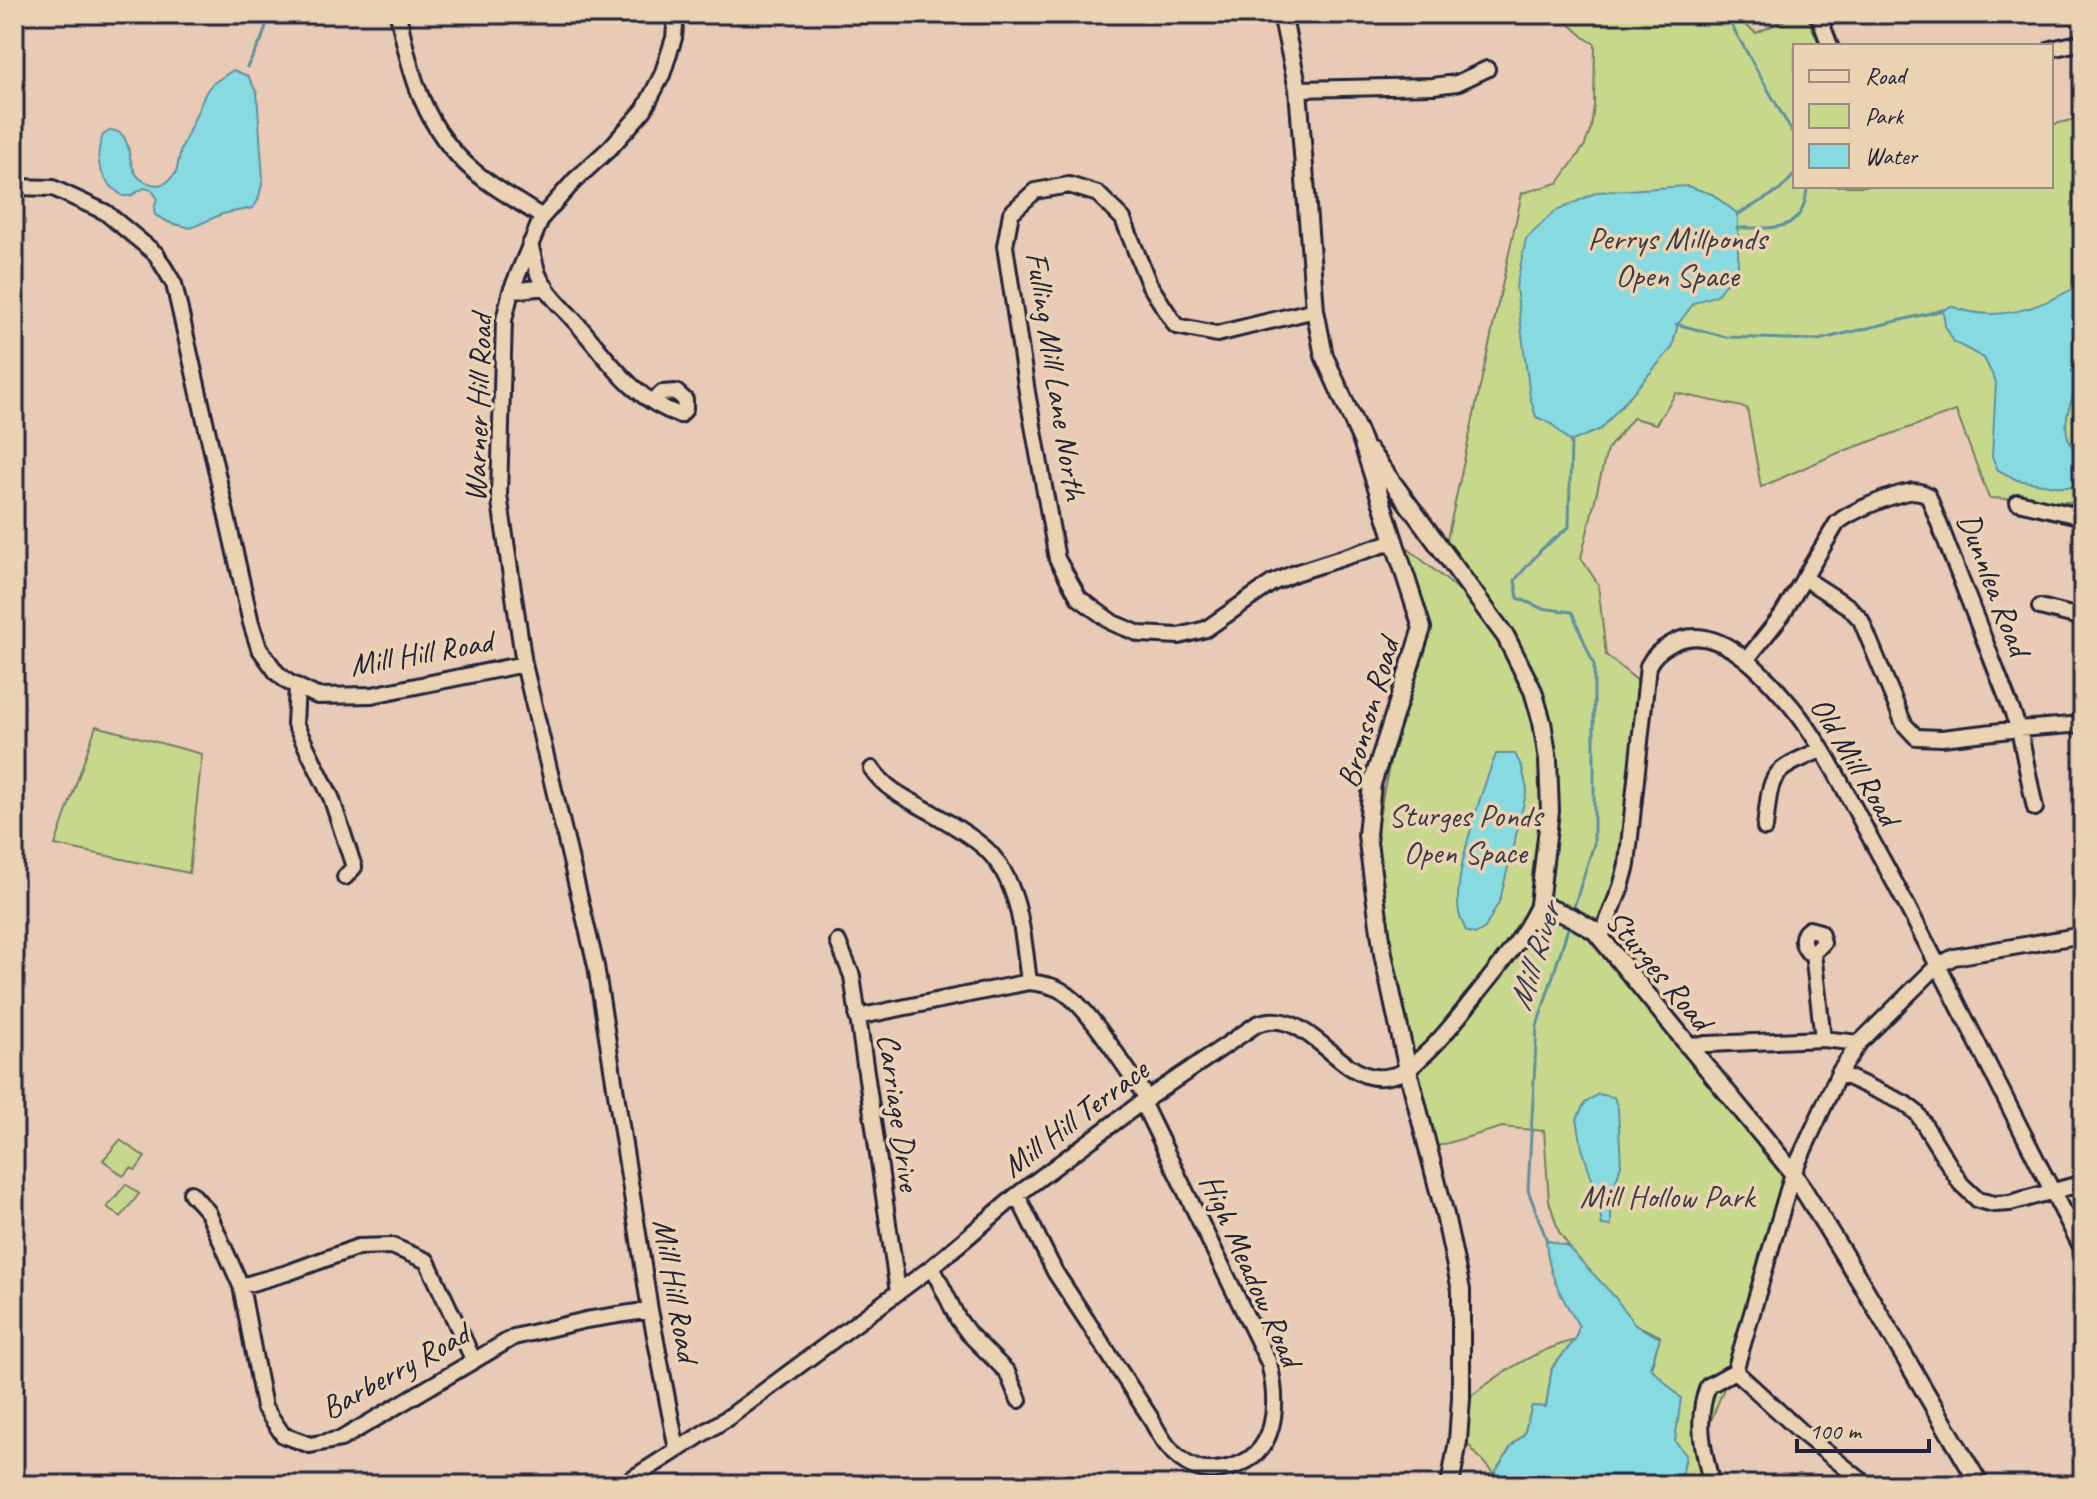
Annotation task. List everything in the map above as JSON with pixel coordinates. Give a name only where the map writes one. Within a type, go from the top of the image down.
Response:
[{"type":"main road","name":"Bronson Road","points":[[1282,14],[1298,89],[1315,310],[1324,356],[1362,441],[1422,628],[1372,784],[1367,835],[1383,954],[1461,1290],[1461,1398],[1458,1441],[1450,1485]]},
{"type":"main road","points":[[1362,441],[1506,637],[1533,691],[1548,760],[1550,811],[1546,906]]},
{"type":"main road","name":"Sturges Road","points":[[1546,906],[1598,934],[1793,1173],[1980,1485]]},
{"type":"street","points":[[398,14],[410,69],[431,123],[473,171],[542,217]]},
{"type":"street","name":"Warner Hill Road","points":[[524,664],[499,495],[504,320],[511,291],[542,217],[644,110],[662,75],[674,38],[676,14]]},
{"type":"street","points":[[1818,14],[1829,44]]},
{"type":"street","points":[[2053,49],[2083,42]]},
{"type":"street","points":[[1298,89],[1433,86],[1457,83],[1487,69]]},
{"type":"street","name":"Fulling Mill Lane North","points":[[1315,310],[1217,334],[1176,326],[1149,284],[1123,219],[1098,194],[1069,185],[1035,191],[1011,213],[1005,246],[1057,559],[1079,598],[1113,623],[1140,634],[1179,636],[1206,629],[1272,583],[1395,541]]},
{"type":"street","name":"Mill Hill Road","points":[[14,187],[53,188],[105,212],[156,254],[174,284],[251,623],[259,648],[277,673],[317,696],[372,695],[524,664],[596,966],[650,1310],[677,1450]]},
{"type":"street","points":[[530,244],[546,287],[623,381],[654,401]]},
{"type":"street","points":[[511,291],[546,287]]},
{"type":"street","name":"Dunnlea Road","points":[[1747,659],[1782,615],[1831,530],[1841,519],[1907,492],[1919,491],[1928,495],[2019,729],[2035,808]]},
{"type":"street","points":[[2018,502],[2083,517]]},
{"type":"street","points":[[1804,578],[1849,607],[1861,620],[1904,724],[1916,737],[1942,738],[2083,724]]},
{"type":"street","points":[[2040,607],[2083,618]]},
{"type":"street","name":"Old Mill Road","points":[[1598,934],[1627,865],[1649,663],[1674,642],[1693,636],[1727,646],[1747,659],[1793,709],[1821,750],[1937,966],[2083,1250]]},
{"type":"street","points":[[297,686],[295,724],[331,797],[354,867],[345,877]]},
{"type":"street","points":[[1765,828],[1769,790],[1774,775],[1788,764],[1821,750]]},
{"type":"street","points":[[857,1017],[1029,982],[1016,901],[992,856],[967,833],[883,784],[872,769]]},
{"type":"street","points":[[1408,1070],[1438,1042],[1546,906]]},
{"type":"street","points":[[1712,1485],[1700,1433],[1700,1409],[1708,1386],[1735,1371],[1793,1173],[1839,1073],[1859,1043],[1937,966],[1965,954],[2083,935]]},
{"type":"street","name":"Carriage Drive","points":[[838,942],[852,976],[898,1292]]},
{"type":"street","points":[[1813,953],[1823,1039]]},
{"type":"street","name":"High Meadow Road","points":[[1017,1195],[1055,1272],[1163,1441],[1179,1457],[1200,1469],[1230,1468],[1249,1460],[1261,1448],[1273,1422],[1274,1392],[1269,1363],[1145,1100],[1074,1000],[1057,988],[1029,982]]},
{"type":"street","name":"Mill Hill Terrace","points":[[622,1485],[732,1415],[932,1267],[1017,1195],[1145,1100],[1257,1024],[1271,1020],[1289,1024],[1366,1075],[1386,1077],[1408,1070]]},
{"type":"street","points":[[1686,1045],[1823,1039],[1859,1043]]},
{"type":"street","points":[[1839,1073],[1911,1108],[1925,1123],[1961,1184],[1978,1200],[2001,1205],[2083,1183]]},
{"type":"street","name":"Barberry Road","points":[[191,1193],[208,1212],[241,1286],[264,1407],[283,1435],[310,1445],[341,1439],[514,1337],[586,1320],[650,1310]]},
{"type":"street","points":[[241,1286],[358,1247],[392,1246],[427,1261],[473,1359]]},
{"type":"street","points":[[932,1267],[958,1319],[1007,1372],[1019,1400]]},
{"type":"street","points":[[1735,1371],[1801,1432],[1867,1485]]},
{"type":"green space","name":"Perrys Millponds Open Space","points":[[1558,14],[1731,14],[1756,33],[1799,14],[1806,14],[1819,44],[1793,44],[1793,188],[2053,188],[2053,124],[2083,117],[2083,503],[1989,498],[1956,411],[1838,453],[1761,487],[1747,408],[1676,393],[1656,424],[1633,418],[1607,450],[1581,558],[1598,584],[1606,655],[1639,682],[1615,883],[1613,924],[1616,969],[1786,1176],[1727,1381],[1701,1445],[1707,1485],[1685,1485],[1681,1479],[1686,1457],[1674,1440],[1651,1368],[1660,1336],[1634,1324],[1559,1232],[1549,1201],[1544,1131],[1502,1127],[1431,1148],[1388,957],[1381,902],[1377,828],[1420,627],[1401,543],[1465,595],[1443,558],[1522,193],[1558,183],[1585,145],[1591,128],[1595,44]]},
{"type":"green space","points":[[96,726],[202,754],[189,873],[55,845]]},
{"type":"green space","points":[[120,1140],[145,1157],[136,1170],[131,1168],[123,1176],[103,1160]]},
{"type":"green space","points":[[126,1184],[139,1194],[121,1217],[107,1207]]},
{"type":"green space","points":[[1575,1340],[1552,1368],[1546,1407],[1532,1406],[1524,1434],[1511,1447],[1494,1474],[1464,1440],[1467,1399],[1518,1364],[1545,1350]]},
{"type":"water","points":[[233,70],[248,76],[257,93],[263,180],[253,208],[222,214],[191,228],[170,223],[155,215],[157,198],[152,190],[144,188],[130,196],[123,196],[109,184],[99,161],[103,135],[111,130],[120,133],[132,167],[145,182],[166,183],[176,173],[181,149],[206,92],[212,84]]},
{"type":"water","points":[[1687,186],[1712,194],[1738,214],[1738,267],[1717,295],[1694,303],[1678,324],[1672,348],[1601,429],[1570,442],[1552,424],[1536,417],[1530,397],[1516,287],[1526,239],[1554,212],[1597,192]]},
{"type":"water","points":[[2083,283],[2083,378],[2079,381],[2066,422],[2069,441],[2083,460],[2083,487],[2017,480],[1998,470],[1992,457],[1996,382],[1984,358],[1954,342],[1945,326],[1943,310],[1951,306],[1985,314],[2019,311]]},
{"type":"water","points":[[1496,754],[1515,754],[1522,767],[1527,790],[1500,900],[1485,928],[1475,934],[1466,931],[1460,915],[1460,878],[1483,789]]},
{"type":"water","points":[[1598,1094],[1614,1097],[1618,1109],[1621,1165],[1611,1197],[1611,1226],[1602,1225],[1577,1119],[1584,1104]]},
{"type":"water","points":[[1546,1240],[1567,1246],[1614,1296],[1635,1325],[1660,1338],[1650,1367],[1681,1398],[1675,1441],[1686,1455],[1681,1479],[1685,1485],[1492,1485],[1494,1474],[1511,1447],[1524,1434],[1532,1406],[1546,1407],[1552,1368],[1575,1340],[1579,1326],[1553,1275]]},
{"type":"waterway","points":[[247,67],[261,41],[270,14]]},
{"type":"waterway","name":"Mill River","points":[[1725,14],[1793,133]]},
{"type":"waterway","name":"Mill River","points":[[1737,215],[1780,190],[1793,176]]},
{"type":"waterway","points":[[1737,228],[1774,227],[1793,221],[1805,202],[1807,188]]},
{"type":"waterway","points":[[1676,324],[1726,337],[1818,340],[1943,310]]},
{"type":"waterway","name":"Mill River","points":[[1571,441],[1569,527],[1542,549],[1515,580],[1518,598],[1541,608],[1572,612],[1594,665],[1594,844],[1572,913]]},
{"type":"waterway","name":"Mill River","points":[[1547,1241],[1528,1190],[1537,1026],[1569,925]]},
{"type":"park label","name":"Sturges Ponds Open Space","points":[[1465,834]]},
{"type":"park label","name":"Mill Hollow Park","points":[[1667,1196]]}]
